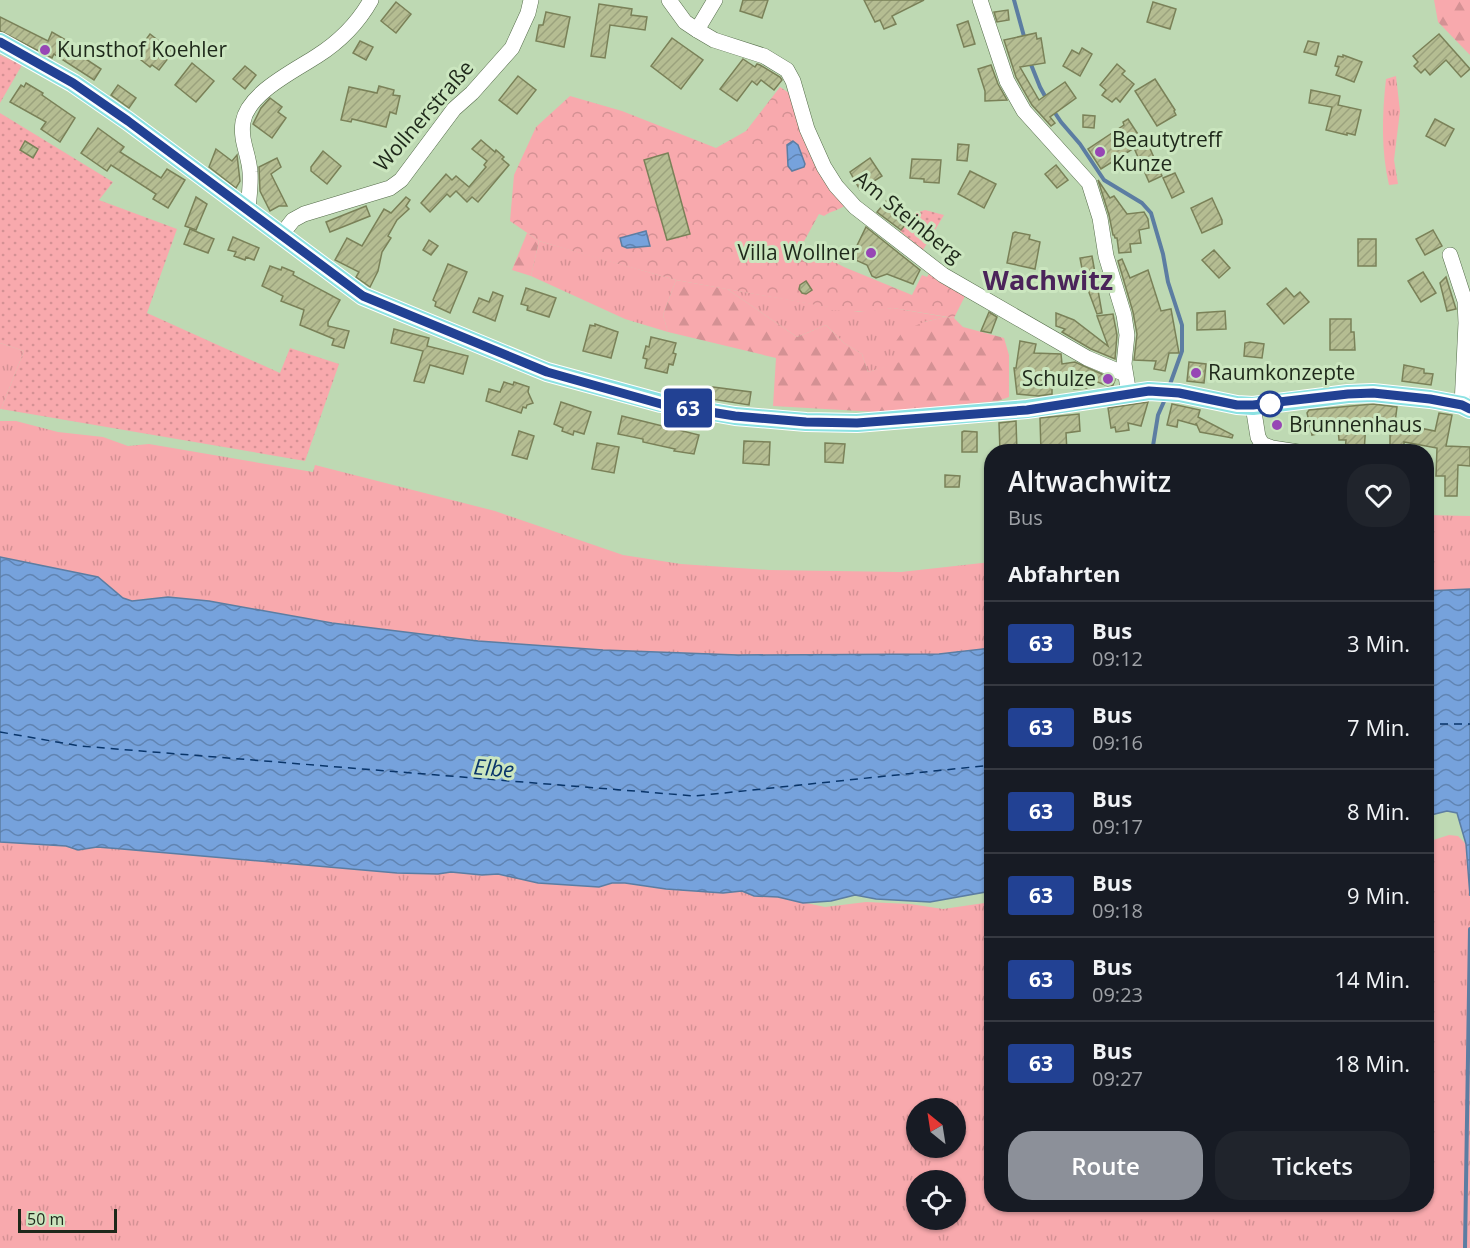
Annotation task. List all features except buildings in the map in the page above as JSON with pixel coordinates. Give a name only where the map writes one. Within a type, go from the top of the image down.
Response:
[{"type":"main road","points":[[0,42],[73,83],[163,146],[363,296],[547,372],[661,404],[735,416],[806,422],[877,423],[1027,410],[1129,394],[1159,392],[1179,393],[1237,405],[1373,393],[1407,395],[1466,407]]},
{"type":"street","points":[[248,209],[250,172],[242,139],[243,120],[249,107],[293,69],[317,56],[348,31],[371,0]]},
{"type":"street","name":"Wollnerstraße","points":[[282,234],[293,220],[304,214],[390,188],[401,180],[454,109],[472,93],[513,48],[528,14],[531,0]]},
{"type":"street","name":"Am Steinberg","points":[[669,0],[685,22],[697,30],[714,39],[764,56],[787,70],[793,81],[807,129],[824,167],[836,186],[862,212],[943,275],[1087,358],[1125,374]]},
{"type":"street","points":[[697,30],[715,0]]},
{"type":"street","points":[[980,0],[1007,81],[1024,111],[1089,183],[1100,218],[1106,256],[1124,315],[1127,335],[1125,374],[1129,394]]},
{"type":"street","points":[[1450,255],[1465,301],[1466,407]]},
{"type":"street","points":[[1253,405],[1258,437],[1262,444]]},
{"type":"green space","points":[[1434,0],[1470,0],[1470,55],[1438,22]]},
{"type":"green space","points":[[0,55],[22,65],[0,103]]},
{"type":"green space","points":[[1396,76],[1400,111],[1394,160],[1398,184],[1389,185],[1383,146],[1384,106],[1386,79]]},
{"type":"green space","points":[[780,87],[792,95],[847,204],[824,216],[819,214],[802,245],[844,267],[912,295],[922,275],[927,277],[930,272],[966,294],[954,318],[893,308],[867,312],[830,310],[828,307],[676,280],[539,241],[510,221],[514,175],[536,127],[570,96],[622,111],[716,148],[746,131]]},
{"type":"green space","points":[[0,113],[113,182],[99,200],[177,229],[147,313],[280,373],[290,348],[339,364],[305,461],[1,409],[24,351],[0,343]]},
{"type":"green space","points":[[925,210],[944,215],[923,250],[900,231],[916,213]]},
{"type":"green space","points":[[527,233],[539,241],[531,276],[512,270]]},
{"type":"green space","points":[[539,241],[676,280],[663,315],[668,332],[625,319],[531,276]]},
{"type":"green space","points":[[676,280],[727,289],[797,337],[826,325],[844,343],[862,354],[868,372],[900,362],[894,344],[903,331],[924,322],[946,317],[954,318],[963,327],[1004,338],[1009,355],[1009,397],[998,401],[877,412],[773,406],[776,358],[668,332],[663,315]]},
{"type":"green space","points":[[727,289],[859,312],[893,308],[946,317],[924,322],[900,363],[868,372],[862,354],[844,343],[826,325],[797,337]]},
{"type":"green space","points":[[0,343],[24,351],[1,409],[0,409]]},
{"type":"green space","points":[[0,421],[16,421],[58,432],[103,437],[128,446],[149,444],[313,472],[315,465],[495,511],[623,555],[681,564],[769,570],[901,572],[984,563],[984,649],[939,654],[738,655],[603,650],[478,641],[332,623],[209,601],[151,598],[132,601],[123,598],[98,577],[0,557]]},
{"type":"green space","points":[[1434,515],[1470,516],[1470,589],[1434,591]]},
{"type":"green space","points":[[1449,835],[1458,836],[1466,844],[1470,896],[1470,1248],[0,1248],[0,842],[66,846],[73,849],[97,847],[397,873],[498,874],[538,883],[599,887],[612,883],[625,883],[666,889],[723,893],[742,891],[754,896],[778,897],[825,907],[866,902],[910,904],[943,909],[984,903],[984,1212],[1434,1212],[1434,840]]},
{"type":"water","points":[[793,141],[798,145],[805,164],[804,167],[792,171],[788,166],[787,145]]},
{"type":"water","points":[[646,231],[650,246],[627,248],[622,246],[620,238]]},
{"type":"water","name":"Elbe","points":[[0,557],[98,577],[123,598],[132,601],[168,597],[209,601],[332,623],[478,641],[603,650],[738,655],[939,654],[984,649],[984,892],[930,902],[876,899],[855,895],[831,901],[803,903],[778,897],[754,896],[742,891],[723,893],[666,889],[625,883],[612,883],[599,887],[538,883],[498,874],[397,873],[97,847],[78,850],[66,846],[0,842]]},
{"type":"water","points":[[1470,589],[1470,896],[1466,844],[1457,813],[1447,811],[1434,814],[1434,591]]},
{"type":"waterway","points":[[1014,0],[1025,40]]},
{"type":"waterway","points":[[1030,62],[1046,98]]},
{"type":"waterway","points":[[1053,110],[1080,144],[1104,180],[1142,203],[1151,213],[1163,254],[1168,282],[1182,325],[1182,351],[1169,387]]},
{"type":"waterway","points":[[1153,444],[1158,415],[1166,397]]},
{"type":"waterway","points":[[1465,1248],[1470,929]]},
{"type":"ferry route","points":[[1434,724],[1470,724]]},
{"type":"ferry route","points":[[0,732],[80,746],[695,796],[984,766]]},
{"type":"bus line","name":"63","points":[[0,42],[73,83],[128,121],[363,296],[547,372],[661,404],[735,416],[806,422],[857,423],[1027,410],[1149,391],[1179,393],[1237,405],[1269,404],[1373,393],[1407,395],[1462,405],[1470,409]]},
{"type":"place","name":"Kunsthof Koehler","points":[[45,50]]},
{"type":"place","name":"Beautytreff Kunze","points":[[1100,152]]},
{"type":"place","name":"Villa Wollner","points":[[871,253]]},
{"type":"place","name":"Raumkonzepte","points":[[1196,373]]},
{"type":"place","name":"Schulze","points":[[1108,379]]},
{"type":"place","name":"Brunnenhaus","points":[[1277,425]]},
{"type":"district","name":"Wachwitz","points":[[1048,281]]}]
